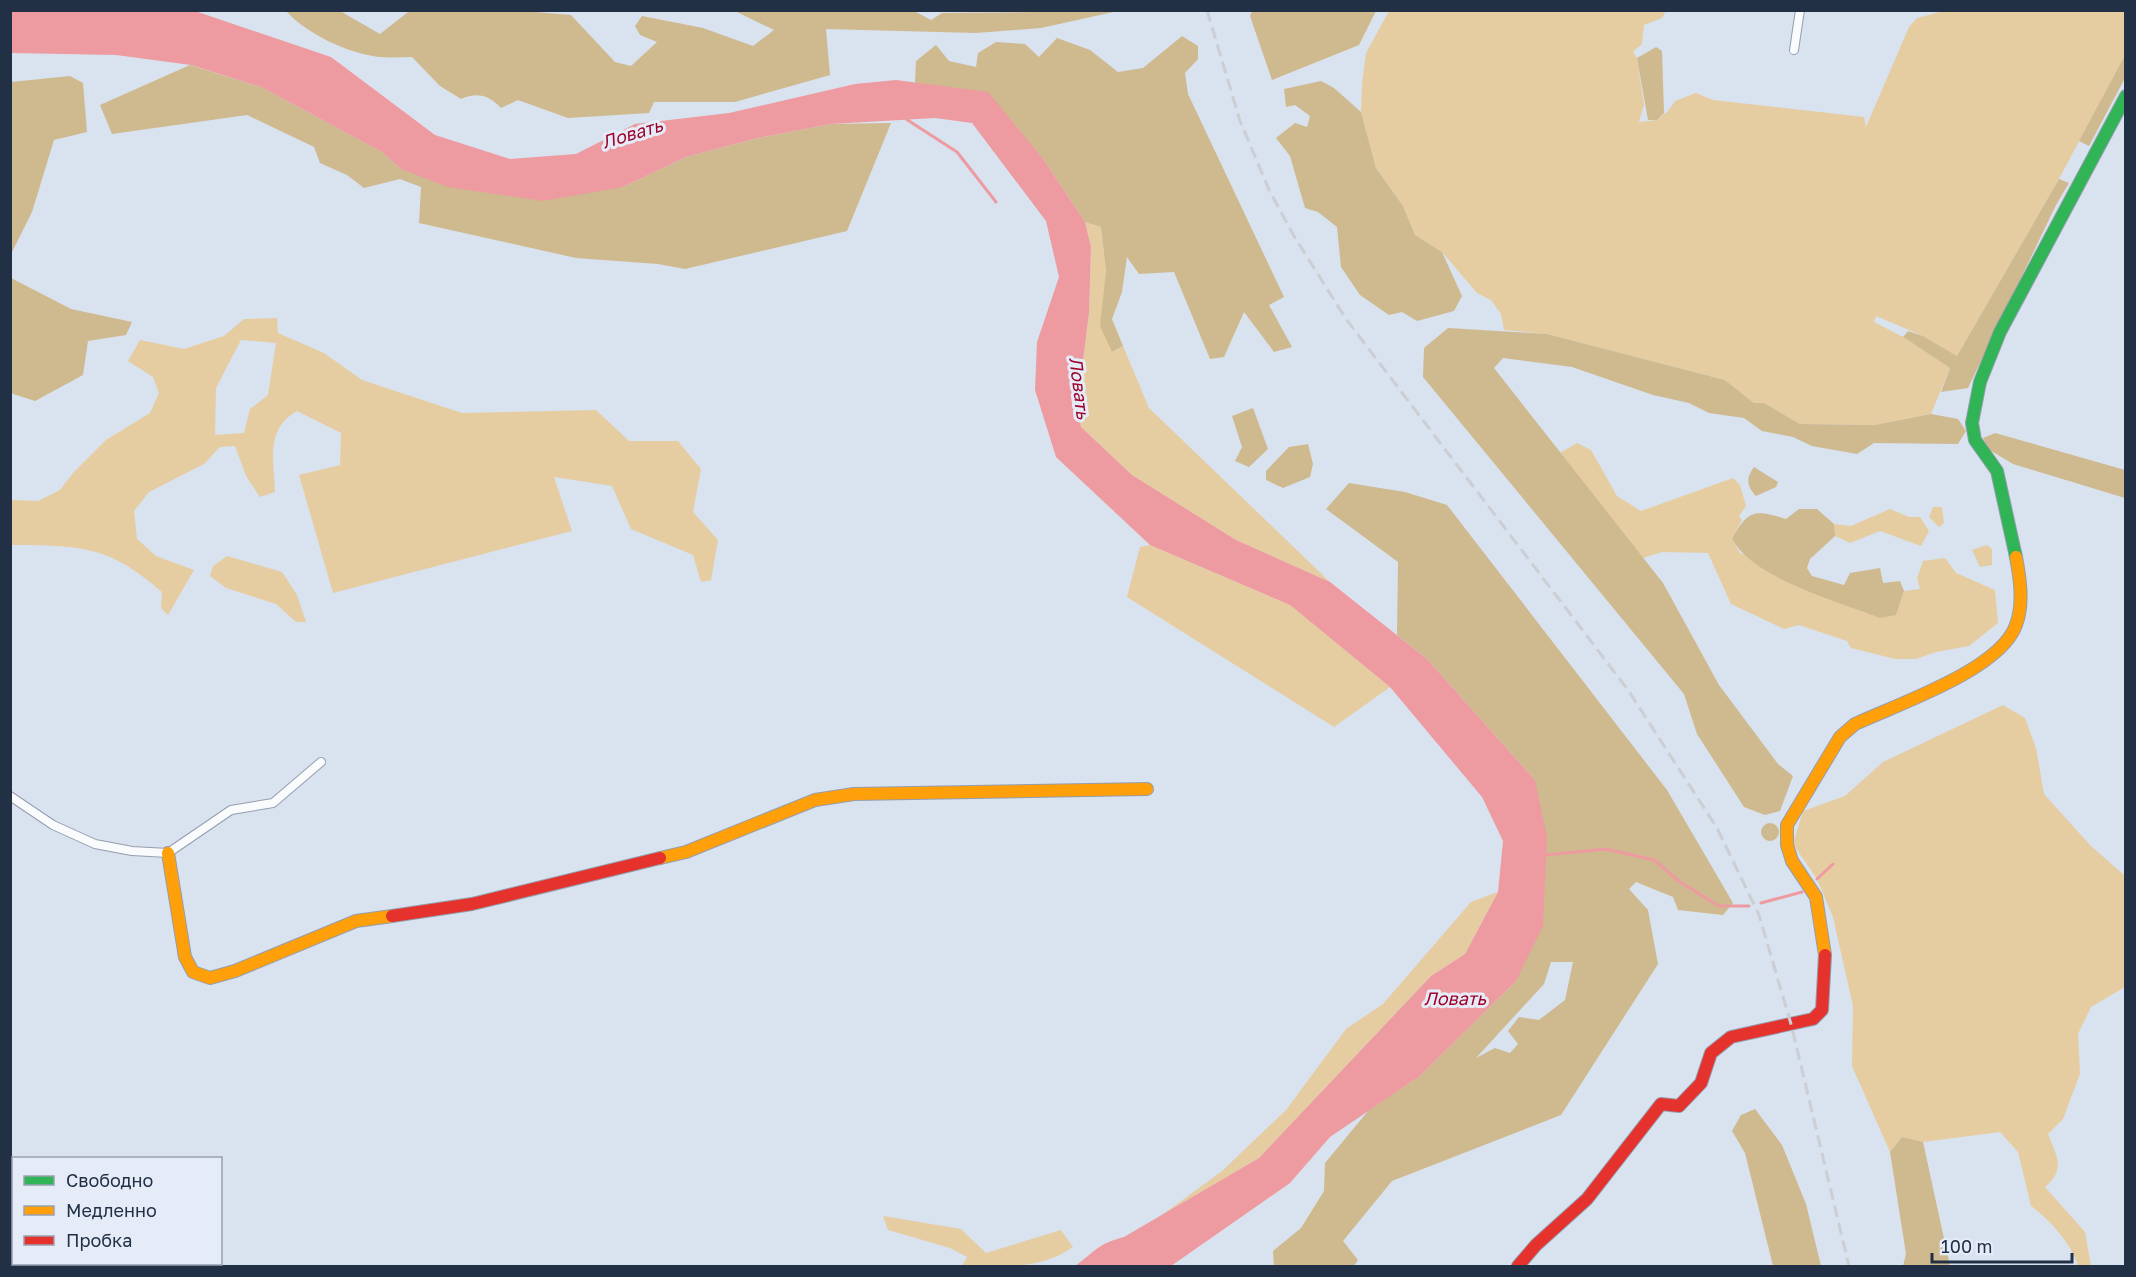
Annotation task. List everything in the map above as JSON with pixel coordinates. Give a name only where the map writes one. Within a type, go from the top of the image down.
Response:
[{"type":"street","points":[[1794,50],[1800,10]]},
{"type":"street","points":[[1518,1266],[1536,1245],[1587,1199],[1660,1104],[1679,1106],[1701,1083],[1711,1053],[1731,1037],[1813,1019],[1822,1010],[1826,964],[1815,897],[1792,861],[1787,845],[1787,825],[1840,737],[1855,724],[1975,669],[2006,645],[2017,624],[2021,584],[2015,550],[1996,471],[1975,440],[1972,423],[1980,382],[2000,332],[2126,96]]},
{"type":"street","points":[[10,796],[53,825],[95,844],[132,852],[168,853],[231,810],[273,803],[321,762]]},
{"type":"street","points":[[168,853],[185,957],[193,972],[210,978],[235,971],[356,921],[472,904],[686,852],[815,800],[854,794],[1147,789]]},
{"type":"shaded area","points":[[512,10],[571,15],[615,62],[631,66],[657,42],[640,35],[635,26],[642,16],[703,28],[753,46],[774,30],[735,11],[914,11],[931,20],[942,13],[1118,11],[1041,28],[976,33],[826,29],[830,75],[735,102],[654,102],[649,113],[568,118],[518,100],[501,108],[492,100],[478,95],[461,99],[440,86],[412,57],[379,57],[341,47],[316,35],[286,11],[340,11],[380,34],[408,12]]},
{"type":"shaded area","points":[[1948,10],[2125,11],[2125,55],[2059,179],[1957,356],[1923,336],[1876,316],[1874,322],[1903,337],[1950,368],[1931,414],[1875,425],[1800,424],[1764,403],[1754,403],[1725,380],[1547,334],[1504,330],[1501,314],[1491,300],[1477,293],[1442,252],[1415,235],[1403,206],[1376,168],[1361,112],[1366,53],[1389,11],[1666,11],[1662,18],[1644,25],[1642,44],[1633,52],[1637,58],[1644,105],[1639,122],[1657,120],[1675,101],[1696,93],[1713,100],[1864,117],[1866,127],[1909,27],[1917,18]]},
{"type":"shaded area","points":[[1252,11],[1376,11],[1359,45],[1272,80],[1250,16]]},
{"type":"shaded area","points":[[1182,36],[1198,46],[1198,59],[1185,73],[1188,94],[1284,297],[1269,305],[1292,347],[1274,352],[1244,312],[1224,357],[1210,359],[1174,272],[1139,274],[1127,257],[1122,292],[1112,319],[1123,346],[1112,352],[1100,326],[1106,271],[1101,227],[1085,222],[1044,160],[915,82],[916,61],[936,45],[949,61],[976,67],[978,53],[996,42],[1025,44],[1039,57],[1057,38],[1090,50],[1118,72],[1143,68]]},
{"type":"shaded area","points":[[1656,47],[1662,51],[1664,113],[1657,120],[1648,120],[1637,58]]},
{"type":"shaded area","points":[[2125,55],[2125,78],[2089,146],[2079,141]]},
{"type":"shaded area","points":[[190,65],[261,87],[382,152],[401,169],[623,187],[686,157],[758,138],[831,124],[891,123],[847,231],[685,269],[658,264],[576,258],[419,223],[421,187],[400,179],[364,188],[347,175],[320,163],[314,147],[247,115],[112,134],[100,105]]},
{"type":"shaded area","points":[[70,76],[83,83],[87,132],[54,140],[32,212],[11,254],[11,82]]},
{"type":"shaded area","points":[[1321,81],[1334,88],[1361,112],[1376,168],[1403,206],[1415,235],[1442,252],[1462,296],[1454,311],[1417,321],[1402,312],[1389,315],[1360,295],[1341,267],[1337,227],[1318,212],[1305,208],[1290,156],[1276,138],[1295,123],[1307,127],[1310,116],[1295,105],[1286,107],[1284,89]]},
{"type":"shaded area","points":[[2059,179],[2069,183],[2056,205],[1968,388],[1941,392],[1950,368],[1903,337],[1908,331],[1923,336],[1957,356]]},
{"type":"shaded area","points":[[1085,222],[1101,227],[1106,271],[1101,326],[1113,352],[1123,346],[1149,408],[1330,582],[1236,540],[1132,475],[1081,427],[1077,408],[1089,313],[1091,247]]},
{"type":"shaded area","points":[[11,278],[71,309],[132,322],[126,335],[88,341],[83,375],[35,401],[13,394],[10,389]]},
{"type":"shaded area","points":[[277,318],[278,333],[324,353],[362,380],[462,413],[596,410],[629,441],[678,441],[701,469],[693,512],[718,540],[711,580],[701,582],[693,555],[631,529],[612,486],[554,477],[572,531],[333,593],[299,475],[340,465],[341,433],[297,411],[287,418],[276,436],[273,457],[275,492],[260,497],[246,476],[235,446],[220,447],[204,464],[149,492],[134,511],[137,539],[156,556],[194,570],[168,615],[161,608],[162,592],[143,576],[108,556],[75,548],[11,545],[11,500],[38,501],[60,490],[73,473],[106,440],[150,413],[159,393],[153,377],[128,361],[140,340],[184,349],[224,336],[244,319]],"holes":[[[241,340],[276,343],[268,395],[250,409],[244,433],[215,435],[216,388]]]},
{"type":"shaded area","points":[[1448,328],[1547,334],[1725,380],[1754,403],[1764,403],[1800,424],[1875,425],[1931,414],[1958,419],[1966,431],[1958,444],[1874,443],[1857,454],[1812,446],[1793,437],[1762,431],[1744,418],[1709,413],[1689,403],[1653,395],[1572,367],[1503,358],[1494,368],[1663,583],[1719,685],[1778,764],[1793,776],[1780,811],[1765,815],[1744,807],[1697,734],[1684,694],[1423,377],[1424,348]]},
{"type":"shaded area","points":[[1253,408],[1268,449],[1249,467],[1235,461],[1242,447],[1232,416]]},
{"type":"shaded area","points":[[1995,433],[2125,470],[2125,498],[2013,464],[1988,449],[1983,438]]},
{"type":"shaded area","points":[[1577,443],[1591,450],[1617,496],[1641,511],[1733,478],[1740,485],[1746,506],[1739,516],[1742,520],[1732,539],[1740,553],[1896,614],[1904,591],[1920,589],[1917,578],[1923,561],[1945,558],[1956,573],[1995,590],[1998,623],[1969,646],[1936,652],[1916,659],[1895,659],[1851,648],[1847,641],[1799,625],[1784,629],[1731,604],[1708,553],[1662,552],[1643,558],[1560,453]]},
{"type":"shaded area","points":[[1308,444],[1313,464],[1310,477],[1283,488],[1266,480],[1266,471],[1289,447]]},
{"type":"shaded area","points":[[1754,467],[1778,482],[1776,487],[1756,496],[1748,482]]},
{"type":"shaded area","points":[[1349,483],[1405,492],[1447,505],[1667,790],[1733,903],[1723,915],[1678,910],[1673,897],[1636,882],[1629,889],[1648,910],[1658,964],[1561,1115],[1392,1181],[1343,1241],[1358,1260],[1354,1266],[1274,1266],[1273,1251],[1301,1228],[1324,1191],[1325,1163],[1368,1111],[1420,1076],[1516,981],[1535,780],[1427,659],[1397,635],[1398,562],[1326,509]],"holes":[[[1551,962],[1573,962],[1565,1000],[1539,1020],[1519,1017],[1508,1031],[1518,1044],[1510,1053],[1495,1048],[1476,1058],[1544,984]]]},
{"type":"shaded area","points":[[1933,507],[1942,507],[1944,523],[1939,527],[1929,517]]},
{"type":"shaded area","points":[[1799,509],[1817,509],[1834,524],[1835,536],[1810,559],[1807,568],[1812,576],[1844,585],[1850,573],[1880,568],[1883,583],[1900,581],[1904,591],[1896,615],[1880,618],[1798,587],[1758,566],[1732,539],[1743,522],[1753,514],[1766,514],[1786,519]]},
{"type":"shaded area","points":[[1890,509],[1909,517],[1920,517],[1929,531],[1921,546],[1880,531],[1850,543],[1835,536],[1834,524],[1851,526]]},
{"type":"shaded area","points":[[1150,545],[1290,605],[1390,687],[1334,727],[1127,597],[1140,547]]},
{"type":"shaded area","points":[[1987,545],[1992,549],[1992,565],[1980,567],[1972,550]]},
{"type":"shaded area","points":[[227,556],[282,572],[297,595],[306,622],[296,622],[276,604],[226,588],[210,576],[213,566]]},
{"type":"shaded area","points":[[2003,705],[2025,718],[2036,748],[2044,794],[2090,845],[2125,876],[2125,987],[2091,1007],[2078,1034],[2080,1074],[2063,1119],[2048,1134],[2057,1156],[2058,1168],[2052,1180],[2045,1187],[2085,1232],[2091,1266],[2078,1266],[2071,1249],[2059,1233],[2031,1206],[2018,1152],[2000,1132],[1923,1142],[1902,1137],[1890,1152],[1852,1066],[1853,1006],[1833,917],[1817,879],[1793,844],[1803,811],[1845,796],[1883,762]]},
{"type":"shaded area","points":[[1770,823],[1776,826],[1779,832],[1776,838],[1770,841],[1764,838],[1761,832],[1764,826]]},
{"type":"shaded area","points":[[1498,892],[1465,954],[1431,976],[1259,1158],[1162,1215],[1222,1171],[1286,1110],[1346,1029],[1383,1004],[1471,902]]},
{"type":"shaded area","points":[[1755,1109],[1782,1145],[1806,1204],[1821,1266],[1773,1266],[1745,1153],[1732,1131],[1741,1115]]},
{"type":"shaded area","points":[[1902,1137],[1923,1142],[1950,1266],[1903,1266],[1906,1254],[1890,1152]]},
{"type":"shaded area","points":[[883,1216],[961,1229],[986,1253],[1061,1230],[1073,1247],[1047,1260],[1020,1266],[962,1266],[967,1257],[950,1248],[888,1230]]},
{"type":"water","name":"Ловать","points":[[11,10],[195,11],[331,57],[435,135],[510,159],[576,154],[635,124],[729,113],[855,84],[896,80],[988,92],[1044,160],[1085,222],[1091,247],[1089,313],[1077,408],[1081,427],[1132,475],[1236,540],[1330,582],[1427,659],[1535,780],[1547,837],[1543,926],[1516,981],[1420,1076],[1330,1137],[1290,1183],[1171,1266],[1075,1266],[1102,1245],[1124,1237],[1259,1158],[1431,976],[1465,954],[1498,892],[1503,841],[1482,797],[1390,687],[1290,605],[1150,545],[1056,457],[1035,390],[1037,342],[1059,277],[1046,221],[972,123],[935,118],[831,124],[758,138],[686,157],[623,187],[543,201],[448,187],[401,169],[382,152],[261,87],[191,65],[116,55],[11,53]]},
{"type":"waterway","points":[[906,119],[957,152],[996,202]]},
{"type":"waterway","points":[[1545,855],[1606,849],[1654,860],[1680,882],[1719,906],[1749,906]]},
{"type":"waterway","points":[[1817,879],[1833,864]]},
{"type":"waterway","points":[[1761,903],[1802,892]]},
{"type":"railway","points":[[1207,10],[1240,121],[1270,192],[1294,236],[1346,319],[1628,690],[1717,828],[1759,915],[1791,1024],[1849,1266]]},
{"type":"traffic: fast","points":[[2016,557],[1997,471],[1975,440],[1972,423],[1980,382],[2000,332],[2126,96]]},
{"type":"traffic: slow","points":[[1825,955],[1816,897],[1792,861],[1787,845],[1787,825],[1840,737],[1855,724],[1946,684],[1990,657],[2006,641],[2016,625],[2021,600],[2016,557]]},
{"type":"traffic: slow","points":[[660,858],[686,852],[815,800],[854,794],[1147,789]]},
{"type":"traffic: slow","points":[[168,853],[185,957],[193,972],[210,978],[235,971],[356,921],[392,916]]},
{"type":"traffic: jam","points":[[392,916],[472,904],[660,858]]},
{"type":"traffic: jam","points":[[1518,1266],[1536,1245],[1587,1199],[1661,1104],[1679,1106],[1701,1083],[1711,1053],[1731,1037],[1813,1019],[1822,1010],[1825,955]]}]
